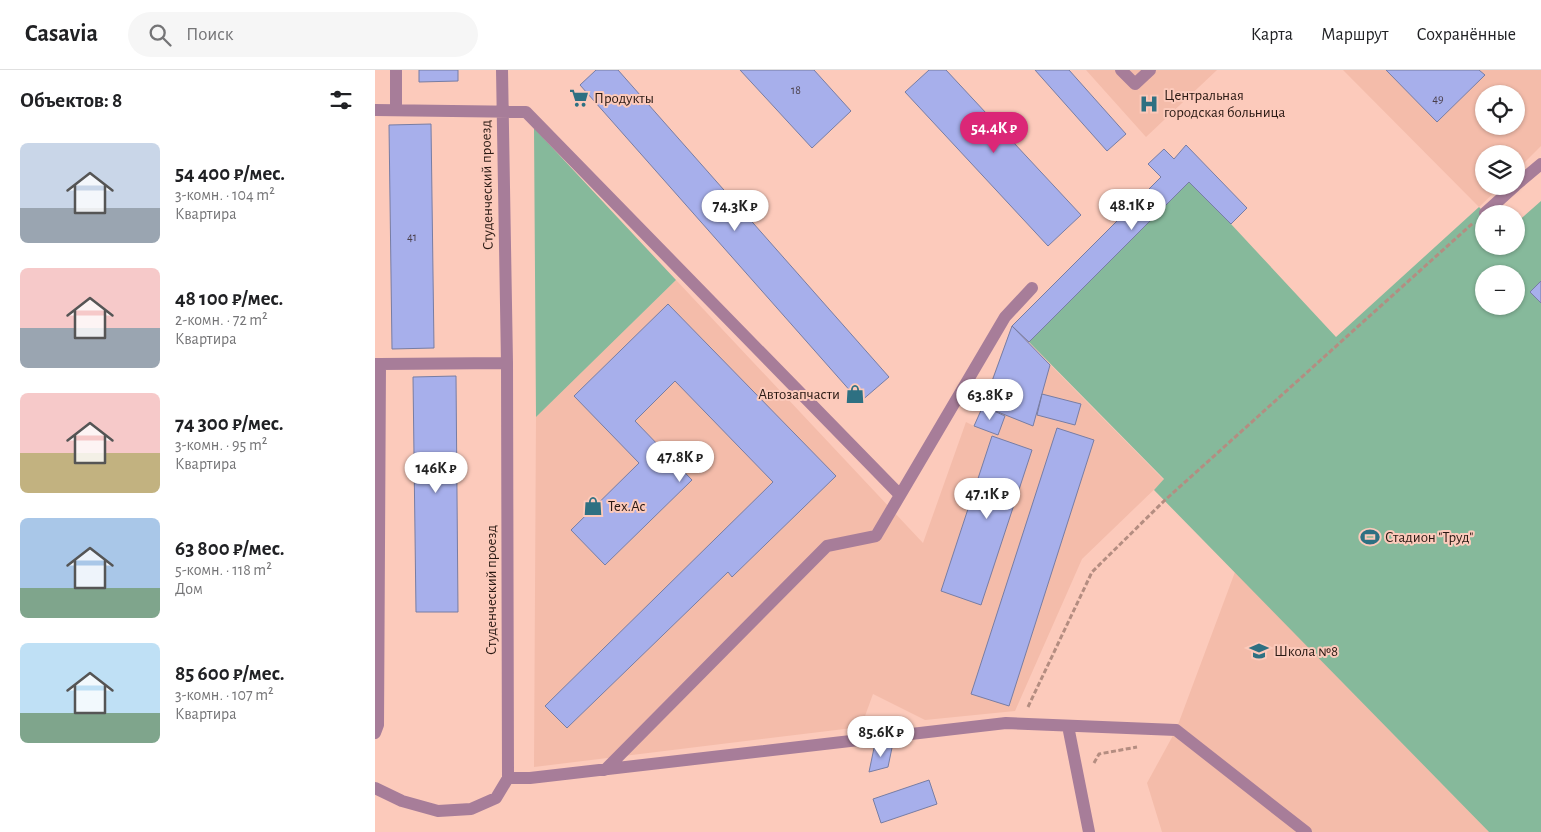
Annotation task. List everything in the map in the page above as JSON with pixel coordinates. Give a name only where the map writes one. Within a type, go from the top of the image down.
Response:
[{"type":"street","points":[[396,70],[396,110]]},
{"type":"street","name":"Студенческий проезд","points":[[502,70],[507,362],[508,778]]},
{"type":"street","points":[[1121,70],[1135,84],[1149,70]]},
{"type":"street","points":[[375,110],[526,112],[900,495]]},
{"type":"street","points":[[1525,178],[1541,164]]},
{"type":"street","points":[[1494,205],[1506,195]]},
{"type":"street","points":[[605,770],[827,546],[876,536],[1005,317],[1032,288]]},
{"type":"street","points":[[375,733],[378,725],[378,364],[507,362]]},
{"type":"street","points":[[375,788],[402,801],[438,811],[471,809],[496,798],[508,778],[529,778],[605,770],[1006,723],[1176,730],[1306,832]]},
{"type":"street","points":[[1068,726],[1089,832]]},
{"type":"path","points":[[1020,724],[1092,572],[1171,494],[1475,221]]},
{"type":"path","points":[[1096,770],[1094,762],[1099,754],[1142,746]]},
{"type":"shaded area","name":"Центральная городская больница","points":[[1086,70],[1217,70],[1146,137]]},
{"type":"shaded area","points":[[1343,70],[1541,70],[1541,146],[1525,162],[1525,145],[1475,145],[1475,195],[1492,195],[1481,205],[1477,205]]},
{"type":"shaded area","points":[[676,280],[923,543],[966,422],[974,426],[1012,326],[1164,480],[1082,559],[1015,711],[925,720],[873,694],[861,727],[534,767],[536,417]]},
{"type":"shaded area","name":"Школа №8","points":[[1235,572],[1489,832],[1162,832],[1147,783],[1176,730]]},
{"type":"green space","points":[[534,128],[676,280],[536,417]]},
{"type":"green space","name":"Стадион \"Труд\"","points":[[1189,182],[1231,224],[1336,337],[1475,211],[1475,255],[1525,255],[1525,215],[1541,201],[1541,832],[1489,832],[1154,490],[1164,479],[1029,342]]},
{"type":"building","points":[[419,70],[458,70],[458,81],[419,82]]},
{"type":"building","points":[[596,70],[618,70],[889,377],[860,402],[580,85]]},
{"type":"building","points":[[740,70],[814,70],[851,111],[812,148]]},
{"type":"building","points":[[929,70],[946,70],[1081,215],[1048,246],[905,92]]},
{"type":"building","points":[[1035,70],[1069,70],[1126,134],[1107,151]]},
{"type":"building","points":[[1386,70],[1479,70],[1485,75],[1437,122]]},
{"type":"building","points":[[431,124],[434,348],[392,349],[389,125]]},
{"type":"building","points":[[1186,145],[1247,208],[1231,224],[1189,182],[1029,342],[1012,326],[1161,177],[1148,164],[1164,149],[1174,159]]},
{"type":"building","points":[[1541,281],[1541,303],[1530,292]]},
{"type":"building","points":[[668,304],[836,476],[732,577],[728,572],[567,728],[545,706],[773,482],[675,381],[635,421],[692,480],[605,565],[571,530],[639,463],[574,396]]},
{"type":"building","points":[[1012,326],[1050,365],[1033,426],[983,406]]},
{"type":"building","points":[[456,376],[458,612],[416,612],[413,377]]},
{"type":"building","points":[[1042,394],[1081,404],[1075,425],[1037,415]]},
{"type":"building","points":[[983,406],[1005,416],[998,435],[974,426]]},
{"type":"building","points":[[1057,428],[1094,440],[1009,706],[971,694]]},
{"type":"building","points":[[992,436],[1032,450],[981,605],[941,591]]},
{"type":"building","points":[[893,743],[888,767],[869,772],[874,748]]},
{"type":"building","points":[[929,780],[937,804],[881,823],[873,799]]},
{"type":"place","name":"Продукты","points":[[579,98]]},
{"type":"place","name":"Центральная городская больница","points":[[1149,104]]},
{"type":"place","name":"Автозапчасти","points":[[855,394]]},
{"type":"place","name":"Тех.Ас","points":[[593,506]]},
{"type":"place","name":"Стадион \"Труд\"","points":[[1370,537]]},
{"type":"place","name":"Школа №8","points":[[1259,651]]}]
